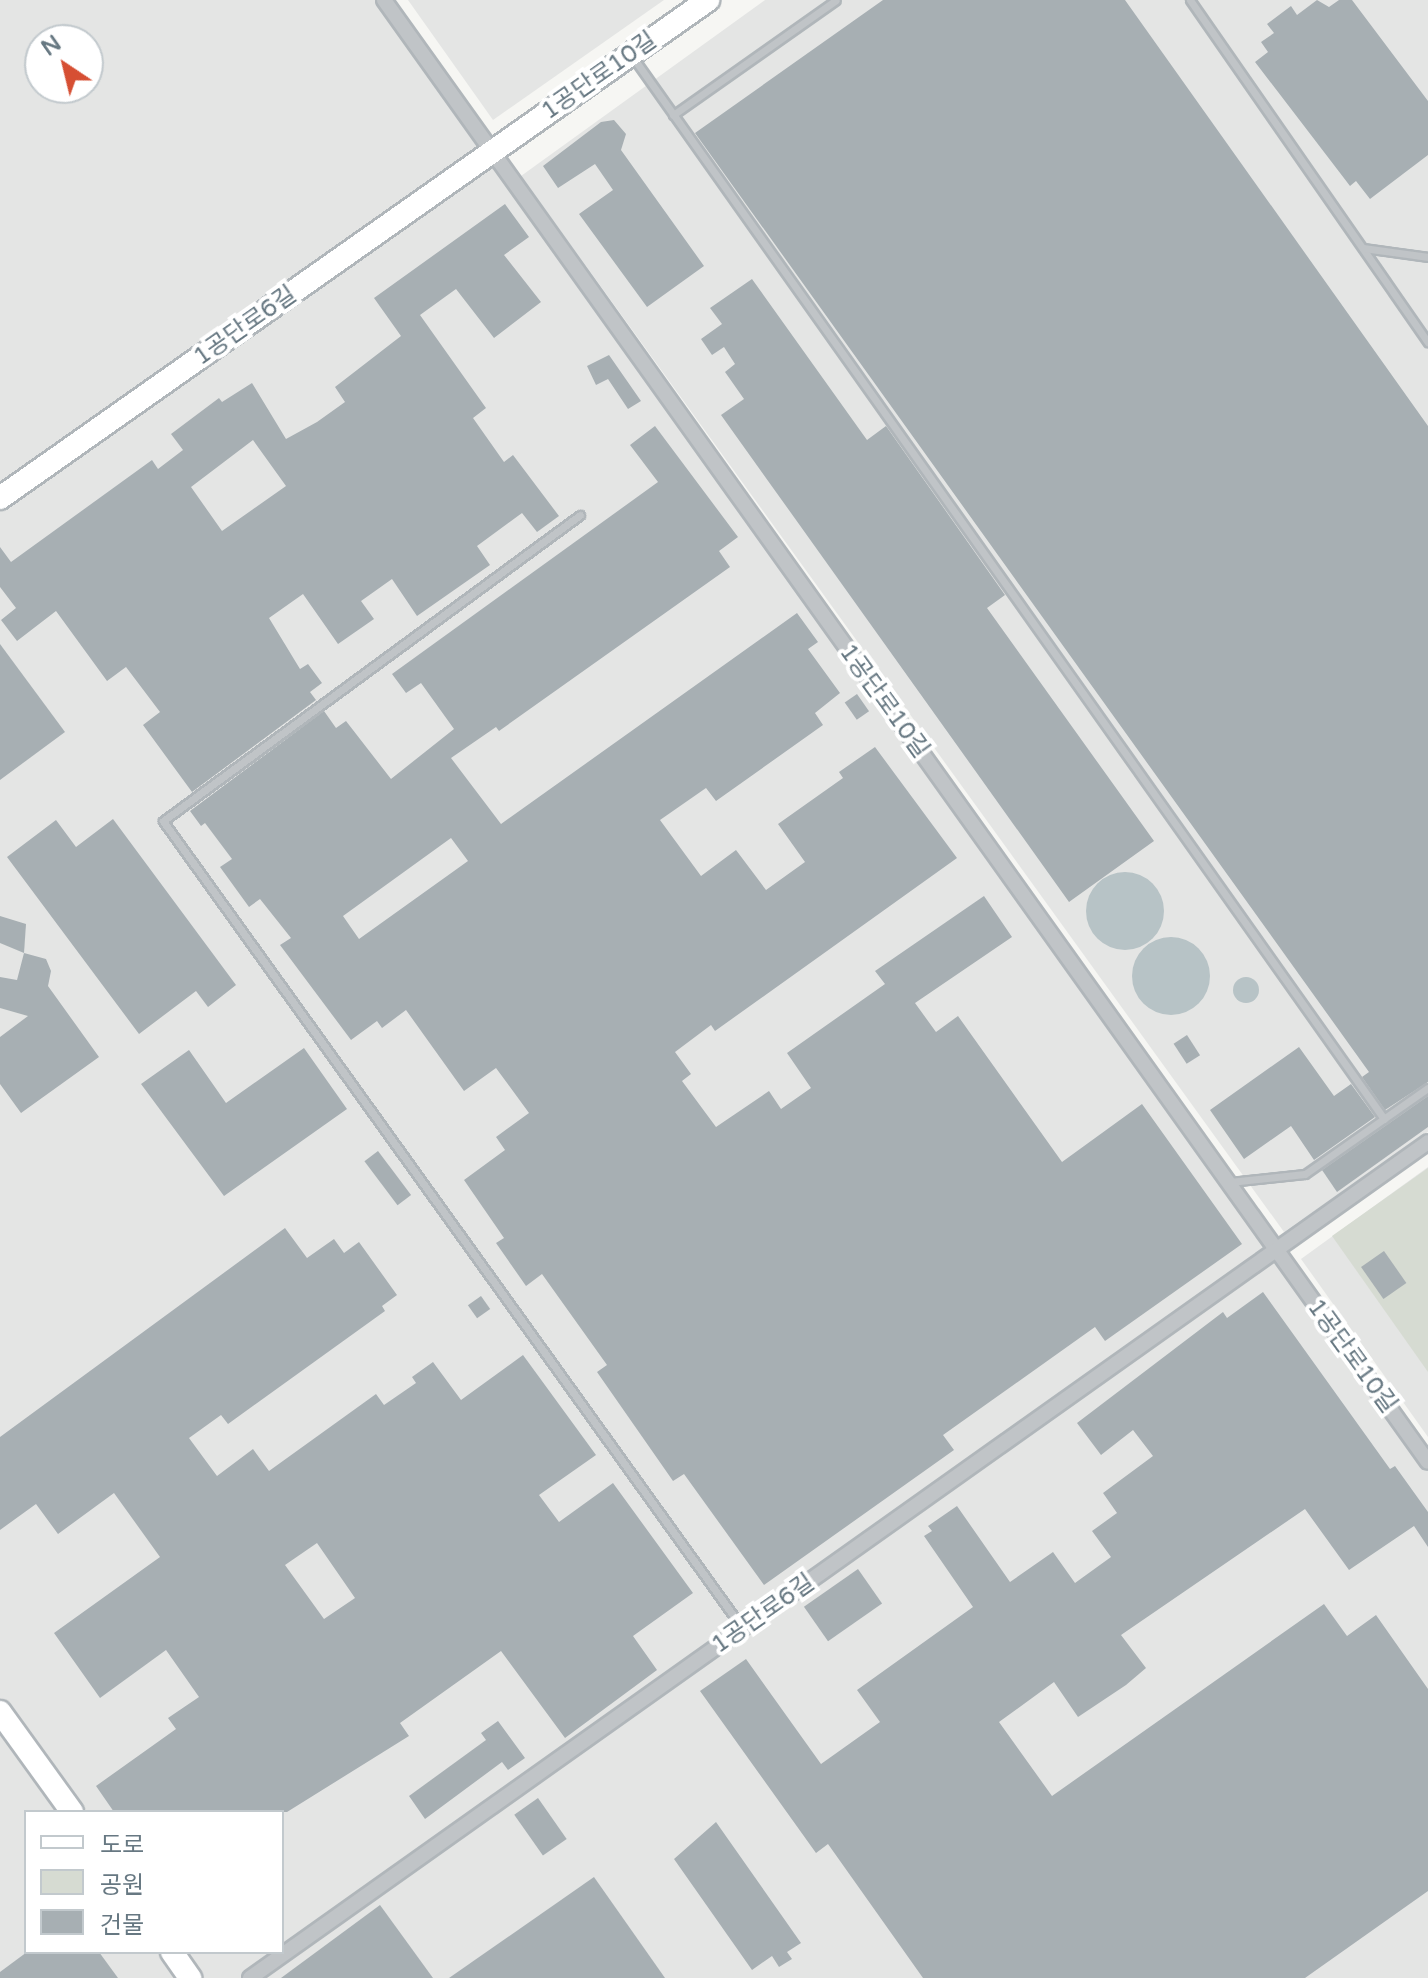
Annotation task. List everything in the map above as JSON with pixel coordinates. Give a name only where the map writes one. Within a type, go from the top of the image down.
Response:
[{"type":"street","name":"1공단로10길","points":[[384,0],[1428,1462]]},
{"type":"street","name":"1공단로10길","points":[[491,153],[708,0]]},
{"type":"street","name":"1공단로6길","points":[[0,498],[491,153]]},
{"type":"street","points":[[1276,1250],[1428,1142]]},
{"type":"street","name":"1공단로6길","points":[[284,1954],[1276,1250]]},
{"type":"street","points":[[0,1712],[71,1810]]},
{"type":"street","points":[[173,1954],[190,1978]]},
{"type":"street","name":"1공단로6길","points":[[250,1978],[284,1954]]},
{"type":"lane","points":[[673,115],[836,0]]},
{"type":"lane","points":[[1190,0],[1428,342]]},
{"type":"lane","points":[[630,55],[1384,1119]]},
{"type":"lane","points":[[1363,248],[1428,257]]},
{"type":"lane","points":[[580,515],[163,821],[743,1629]]},
{"type":"lane","points":[[1230,1182],[1305,1174],[1428,1088]]},
{"type":"shaded area","points":[[0,0],[384,0],[1428,1462],[1428,1978],[0,1978]]},
{"type":"shaded area","points":[[408,0],[664,0],[493,120]]},
{"type":"shaded area","points":[[765,0],[1428,0],[1428,1132],[1284,1232],[521,176]]},
{"type":"shaded area","points":[[1125,872],[1140,875],[1152,884],[1161,896],[1164,911],[1161,926],[1152,938],[1140,947],[1125,950],[1110,947],[1098,938],[1089,926],[1086,911],[1089,896],[1098,884],[1110,875]]},
{"type":"shaded area","points":[[1171,937],[1186,940],[1198,949],[1207,961],[1210,976],[1207,991],[1198,1003],[1186,1012],[1171,1015],[1156,1012],[1144,1003],[1135,991],[1132,976],[1135,961],[1144,949],[1156,940]]},
{"type":"shaded area","points":[[1246,977],[1255,981],[1259,990],[1255,999],[1246,1003],[1237,999],[1233,990],[1237,981]]},
{"type":"shaded area","points":[[1428,1167],[1428,1437],[1301,1259]]},
{"type":"green space","points":[[1428,1168],[1428,1372],[1332,1236]]},
{"type":"building","points":[[883,0],[1125,0],[1428,426],[1428,1082],[1385,1110],[1362,1077],[1369,1072],[695,133]]},
{"type":"building","points":[[1317,0],[1329,7],[1339,0],[1352,0],[1428,101],[1428,155],[1370,199],[1356,181],[1350,186],[1255,62],[1268,52],[1261,42],[1274,33],[1267,24],[1291,6],[1297,15]]},
{"type":"building","points":[[614,120],[626,134],[621,150],[704,266],[647,307],[579,214],[613,190],[595,164],[558,188],[543,166],[601,122]]},
{"type":"building","points":[[505,204],[529,237],[504,255],[541,302],[494,338],[456,289],[420,315],[486,408],[473,418],[504,462],[513,455],[559,516],[537,532],[522,513],[477,546],[490,565],[417,616],[392,579],[361,601],[374,619],[338,644],[303,594],[269,618],[300,669],[308,664],[322,683],[310,692],[316,700],[192,792],[143,725],[160,712],[126,667],[107,681],[56,611],[17,641],[1,620],[16,608],[0,587],[0,547],[11,562],[152,460],[158,469],[183,450],[171,434],[219,398],[222,402],[252,383],[286,439],[317,422],[345,402],[335,387],[401,336],[374,298]],"holes":[[[253,440],[286,486],[222,531],[191,487]]]},
{"type":"building","points":[[752,279],[867,440],[886,426],[1005,595],[987,608],[1154,841],[1069,902],[721,415],[744,399],[725,372],[735,364],[724,347],[712,355],[701,339],[722,324],[710,308]]},
{"type":"building","points":[[609,355],[641,401],[628,409],[608,379],[596,385],[587,366]]},
{"type":"building","points":[[655,426],[738,537],[719,551],[730,567],[499,731],[496,727],[451,758],[501,824],[797,613],[818,642],[808,649],[840,693],[815,713],[823,725],[716,801],[706,788],[660,820],[701,876],[736,850],[766,890],[805,862],[778,824],[843,778],[839,772],[875,747],[957,858],[715,1031],[711,1025],[675,1052],[691,1074],[682,1081],[716,1127],[769,1091],[781,1109],[811,1088],[787,1053],[885,984],[875,971],[984,896],[1012,937],[915,1003],[936,1032],[958,1016],[1062,1162],[1142,1104],[1242,1244],[1105,1341],[1095,1327],[943,1435],[954,1450],[764,1585],[684,1474],[673,1481],[597,1372],[607,1365],[542,1274],[526,1286],[496,1243],[504,1238],[464,1180],[505,1150],[496,1137],[529,1113],[496,1068],[464,1091],[406,1010],[382,1028],[377,1021],[351,1040],[280,945],[291,938],[260,899],[249,907],[220,867],[232,859],[205,823],[201,826],[190,811],[324,711],[336,728],[346,721],[391,779],[454,729],[421,683],[406,693],[392,674],[658,482],[630,445]],"holes":[[[451,838],[468,861],[359,939],[343,916]]]},
{"type":"building","points":[[0,644],[65,732],[0,780]]},
{"type":"building","points":[[857,694],[869,711],[857,720],[845,703]]},
{"type":"building","points":[[113,819],[236,985],[208,1007],[196,991],[139,1034],[7,857],[56,820],[76,847]]},
{"type":"building","points":[[0,916],[26,924],[24,953],[0,943]]},
{"type":"building","points":[[24,953],[46,959],[51,971],[48,986],[99,1057],[21,1113],[0,1084],[0,1037],[28,1016],[0,1008],[0,977],[17,980]]},
{"type":"building","points":[[1187,1035],[1200,1055],[1187,1064],[1174,1044]]},
{"type":"building","points":[[1299,1047],[1334,1096],[1351,1084],[1375,1117],[1314,1160],[1291,1126],[1244,1159],[1210,1110]]},
{"type":"building","points":[[304,1048],[347,1109],[224,1196],[141,1084],[189,1050],[226,1103]]},
{"type":"building","points":[[1428,1096],[1428,1127],[1337,1192],[1322,1170]]},
{"type":"building","points":[[378,1151],[411,1195],[398,1205],[364,1161]]},
{"type":"building","points":[[285,1228],[307,1258],[334,1239],[344,1253],[359,1242],[397,1295],[382,1306],[385,1311],[228,1424],[221,1415],[189,1438],[217,1476],[253,1449],[269,1471],[376,1394],[384,1405],[416,1383],[412,1377],[433,1362],[461,1400],[523,1355],[596,1455],[539,1495],[559,1522],[613,1483],[693,1593],[633,1636],[657,1670],[565,1738],[501,1651],[400,1723],[409,1736],[287,1812],[113,1810],[96,1786],[176,1729],[168,1718],[199,1697],[166,1650],[100,1698],[54,1633],[160,1557],[114,1493],[58,1534],[36,1504],[0,1530],[0,1437]],"holes":[[[317,1543],[355,1598],[324,1619],[285,1565]]]},
{"type":"building","points":[[1384,1251],[1406,1283],[1383,1299],[1361,1267]]},
{"type":"building","points":[[1263,1292],[1390,1469],[1395,1466],[1428,1512],[1428,1547],[1414,1526],[1349,1570],[1305,1509],[1121,1635],[1146,1668],[1126,1685],[1078,1717],[1054,1682],[999,1722],[1052,1796],[1324,1604],[1347,1636],[1376,1615],[1428,1689],[1428,1891],[1305,1978],[923,1978],[828,1844],[816,1853],[700,1691],[746,1659],[821,1764],[880,1722],[857,1690],[973,1607],[924,1536],[932,1531],[928,1526],[957,1506],[1010,1582],[1053,1552],[1075,1583],[1111,1557],[1092,1531],[1117,1513],[1103,1493],[1153,1456],[1133,1430],[1101,1455],[1077,1423],[1223,1312],[1227,1318]]},
{"type":"building","points":[[481,1296],[490,1309],[477,1318],[468,1305]]},
{"type":"building","points":[[858,1569],[882,1603],[828,1641],[804,1607]]},
{"type":"building","points":[[498,1721],[525,1758],[508,1770],[502,1762],[425,1819],[409,1796],[486,1740],[481,1733]]},
{"type":"building","points":[[538,1798],[567,1839],[543,1856],[514,1815]]},
{"type":"building","points":[[716,1822],[801,1943],[787,1952],[792,1959],[779,1967],[772,1956],[752,1970],[674,1859]]},
{"type":"building","points":[[594,1877],[665,1978],[449,1978]]},
{"type":"building","points":[[380,1905],[433,1978],[281,1978]]},
{"type":"building","points":[[24,1954],[100,1954],[118,1978],[0,1978],[0,1972]]}]
